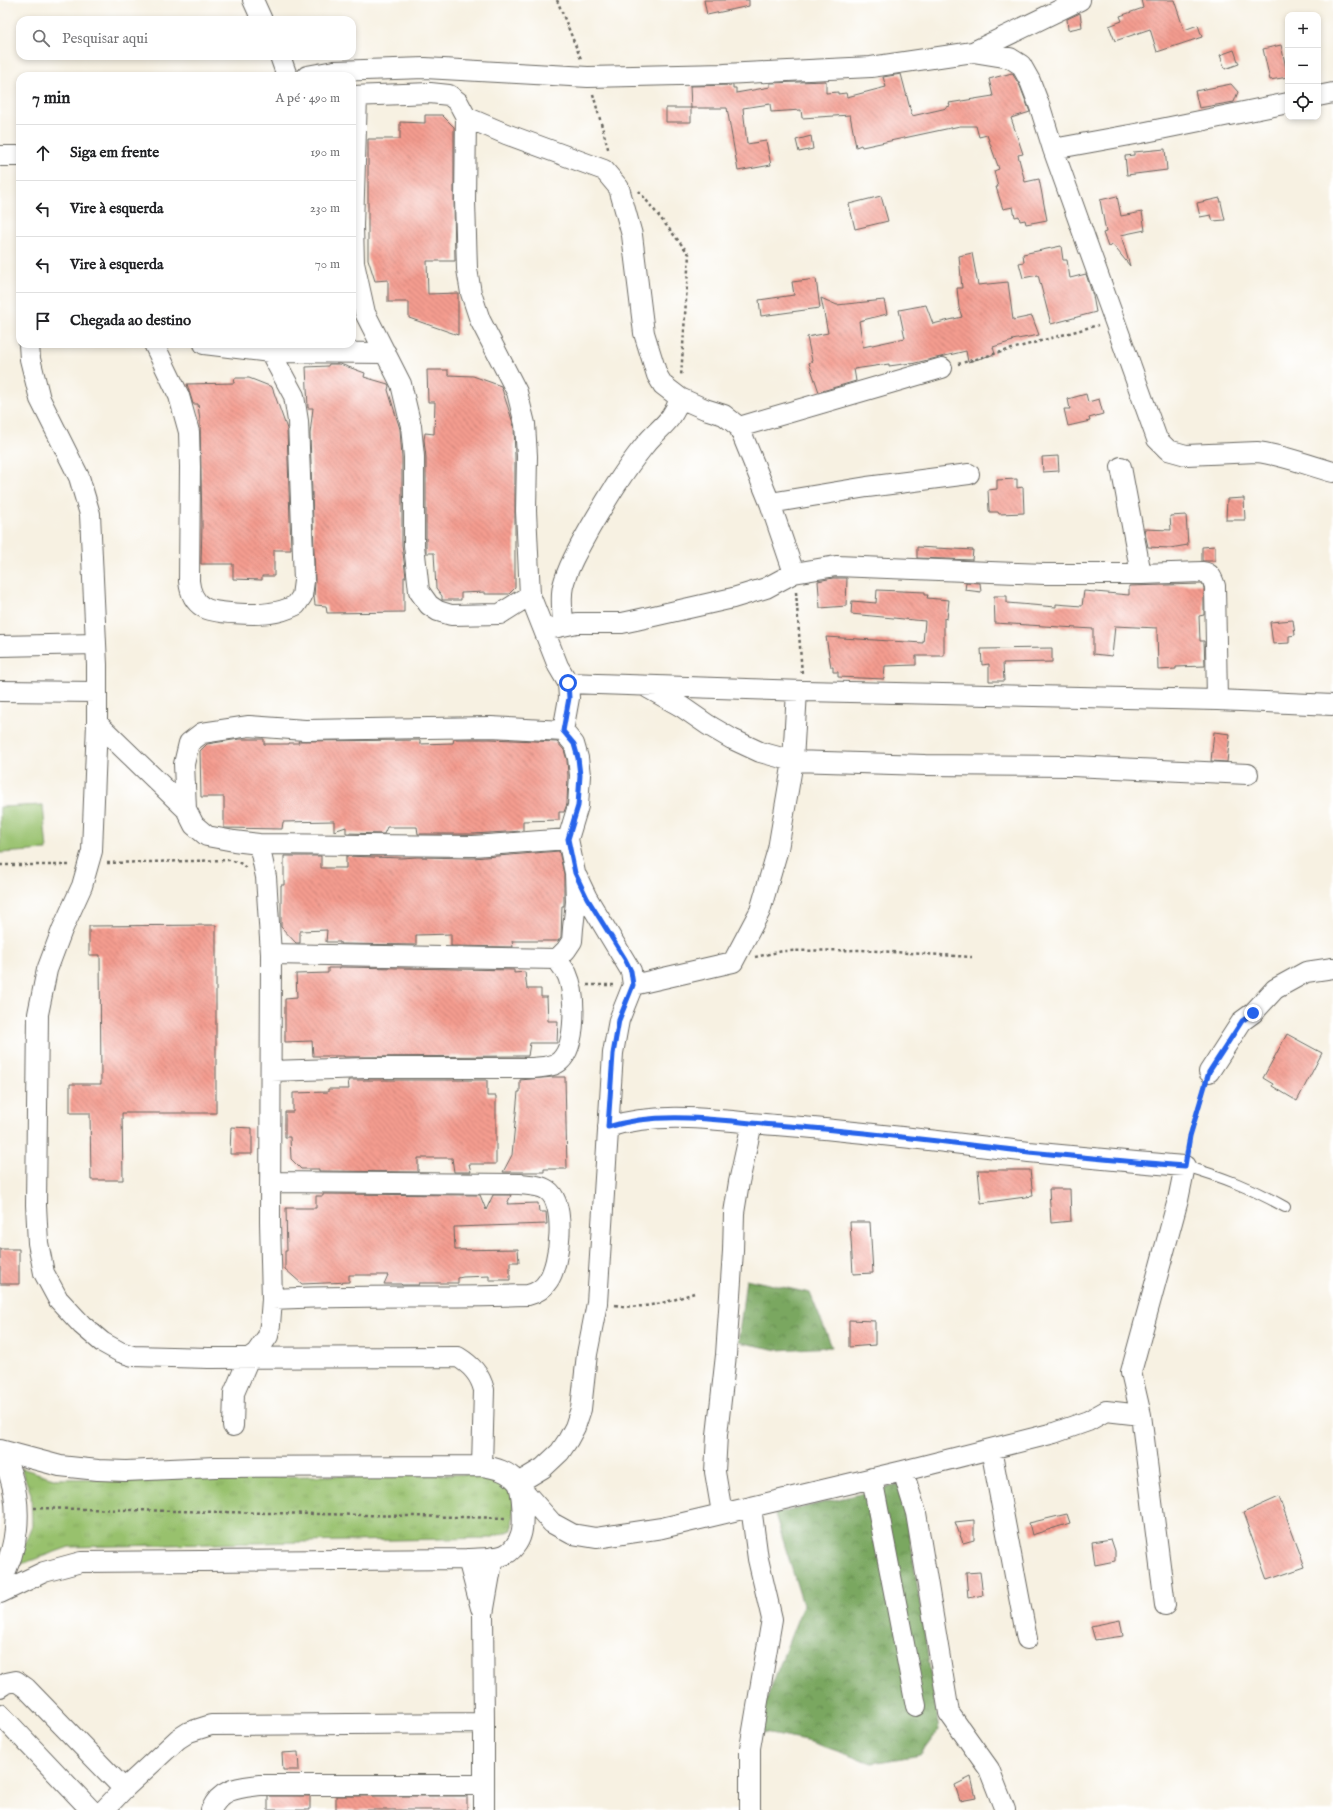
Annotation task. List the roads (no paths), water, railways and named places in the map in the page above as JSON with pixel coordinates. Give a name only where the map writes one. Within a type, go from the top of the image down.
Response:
[{"type":"main road","points":[[0,1451],[11,1478],[16,1508],[14,1540],[5,1571],[0,1579]]},
{"type":"street","points":[[254,0],[260,16]]},
{"type":"street","points":[[329,72],[425,68],[588,77],[724,74],[871,67],[972,52],[1080,0]]},
{"type":"street","points":[[972,52],[1010,58],[1020,65],[1030,81],[1157,439],[1168,450],[1186,456],[1257,452],[1267,453],[1280,455],[1333,472]]},
{"type":"street","points":[[281,60],[286,72]]},
{"type":"street","points":[[356,96],[430,93],[448,95],[458,102],[466,117],[465,201],[467,269],[471,293],[480,320],[517,392],[525,424],[527,456],[526,511],[530,595],[554,628]]},
{"type":"street","points":[[1321,95],[1333,93]]},
{"type":"street","points":[[1053,149],[1285,104]]},
{"type":"street","points":[[466,117],[506,134],[604,170],[619,188],[632,235],[644,333],[657,375],[663,385],[680,398],[705,409],[724,415],[739,427],[770,503],[794,573]]},
{"type":"street","points":[[0,156],[16,156]]},
{"type":"street","points":[[356,272],[365,313],[401,384],[411,426],[414,457],[414,545],[420,591],[428,604],[438,611],[451,615],[500,614],[530,595]]},
{"type":"street","points":[[29,348],[30,359],[40,399],[79,477],[90,514],[97,692],[92,851],[82,886],[62,930],[47,970],[38,1014],[36,1205],[38,1243],[44,1273],[58,1299],[82,1325],[102,1342],[120,1352],[133,1356],[167,1358],[458,1357],[470,1365],[481,1380],[484,1390],[482,1466]]},
{"type":"street","points":[[156,348],[179,396],[188,432],[190,468],[190,589],[197,602],[203,607],[220,612],[269,613],[296,605],[304,590],[298,421],[294,396],[268,348]]},
{"type":"street","points":[[268,348],[386,353]]},
{"type":"street","points":[[739,427],[942,368]]},
{"type":"street","points":[[563,731],[569,698],[568,683],[558,666],[554,628],[563,587],[570,566],[616,482],[645,445],[670,421],[680,398]]},
{"type":"street","points":[[1121,468],[1141,574]]},
{"type":"street","points":[[770,503],[867,487],[969,474]]},
{"type":"street","points":[[554,628],[578,623],[622,623],[636,620],[733,598],[766,588],[794,573],[836,566],[1045,574],[1207,572],[1211,576],[1215,586],[1217,700]]},
{"type":"street","points":[[0,646],[96,644]]},
{"type":"street","points":[[568,683],[800,691],[1217,700],[1333,705]]},
{"type":"street","points":[[644,686],[682,706],[708,725],[732,739],[760,752],[793,761],[925,765],[1072,766],[1248,774]]},
{"type":"street","points":[[0,691],[97,692]]},
{"type":"street","points":[[633,985],[733,962],[760,911],[778,849],[793,761],[800,691]]},
{"type":"street","points":[[97,723],[186,808],[194,825],[207,836],[259,844],[472,846],[568,839]]},
{"type":"street","points":[[186,808],[184,764],[189,743],[202,733],[248,726],[305,730],[491,727],[563,731],[574,744],[578,758],[580,775],[578,806],[568,839],[575,873],[576,902],[572,941],[557,959],[271,954]]},
{"type":"street","points":[[233,1426],[234,1392],[249,1358],[256,1353],[268,1336],[272,1299],[270,1222],[271,954],[266,876],[259,844]]},
{"type":"street","points":[[519,1486],[543,1468],[560,1452],[575,1427],[581,1409],[587,1354],[597,1303],[613,1054],[619,1020],[633,985],[631,971],[625,959],[587,898],[575,873]]},
{"type":"street","points":[[271,1071],[365,1068],[533,1068],[551,1065],[561,1060],[569,1045],[573,1013],[567,973],[557,959]]},
{"type":"street","points":[[1209,1072],[1242,1021],[1253,1013],[1275,989],[1306,972],[1333,968]]},
{"type":"street","points":[[608,1127],[629,1121],[660,1118],[752,1123],[818,1128],[1039,1153],[1185,1166],[1178,1200],[1131,1372],[1141,1415],[1166,1605]]},
{"type":"street","points":[[722,1513],[715,1472],[734,1251],[734,1213],[752,1123]]},
{"type":"street","points":[[271,1182],[520,1184],[538,1186],[548,1190],[555,1198],[559,1213],[559,1246],[554,1270],[548,1281],[537,1293],[528,1295],[479,1297],[319,1296],[272,1299]]},
{"type":"street","points":[[0,1451],[60,1466],[98,1470],[223,1467],[482,1466],[499,1468],[510,1475],[552,1523],[572,1534],[596,1538],[662,1528],[903,1471],[1054,1433],[1088,1421],[1106,1411],[1141,1415]]},
{"type":"street","points":[[991,1449],[1027,1640]]},
{"type":"street","points":[[903,1471],[916,1513],[949,1713],[989,1769],[1005,1810]]},
{"type":"street","points":[[872,1478],[916,1706]]},
{"type":"street","points":[[0,1593],[44,1572],[81,1562],[468,1559],[504,1555],[515,1547],[522,1534],[519,1486]]},
{"type":"street","points":[[750,1810],[750,1748],[772,1619],[758,1559],[751,1507]]},
{"type":"street","points":[[484,1810],[483,1614],[493,1557]]},
{"type":"street","points":[[468,1559],[483,1614]]},
{"type":"street","points":[[0,1687],[6,1683],[16,1681],[26,1688],[124,1789]]},
{"type":"street","points":[[0,1714],[91,1810]]},
{"type":"street","points":[[104,1810],[124,1789],[178,1739],[189,1732],[211,1726],[484,1723]]},
{"type":"street","points":[[211,1810],[215,1801],[224,1793],[235,1789],[260,1785],[484,1785]]},
{"type":"lane","points":[[1185,1166],[1234,1181],[1259,1192],[1285,1207]]}]
